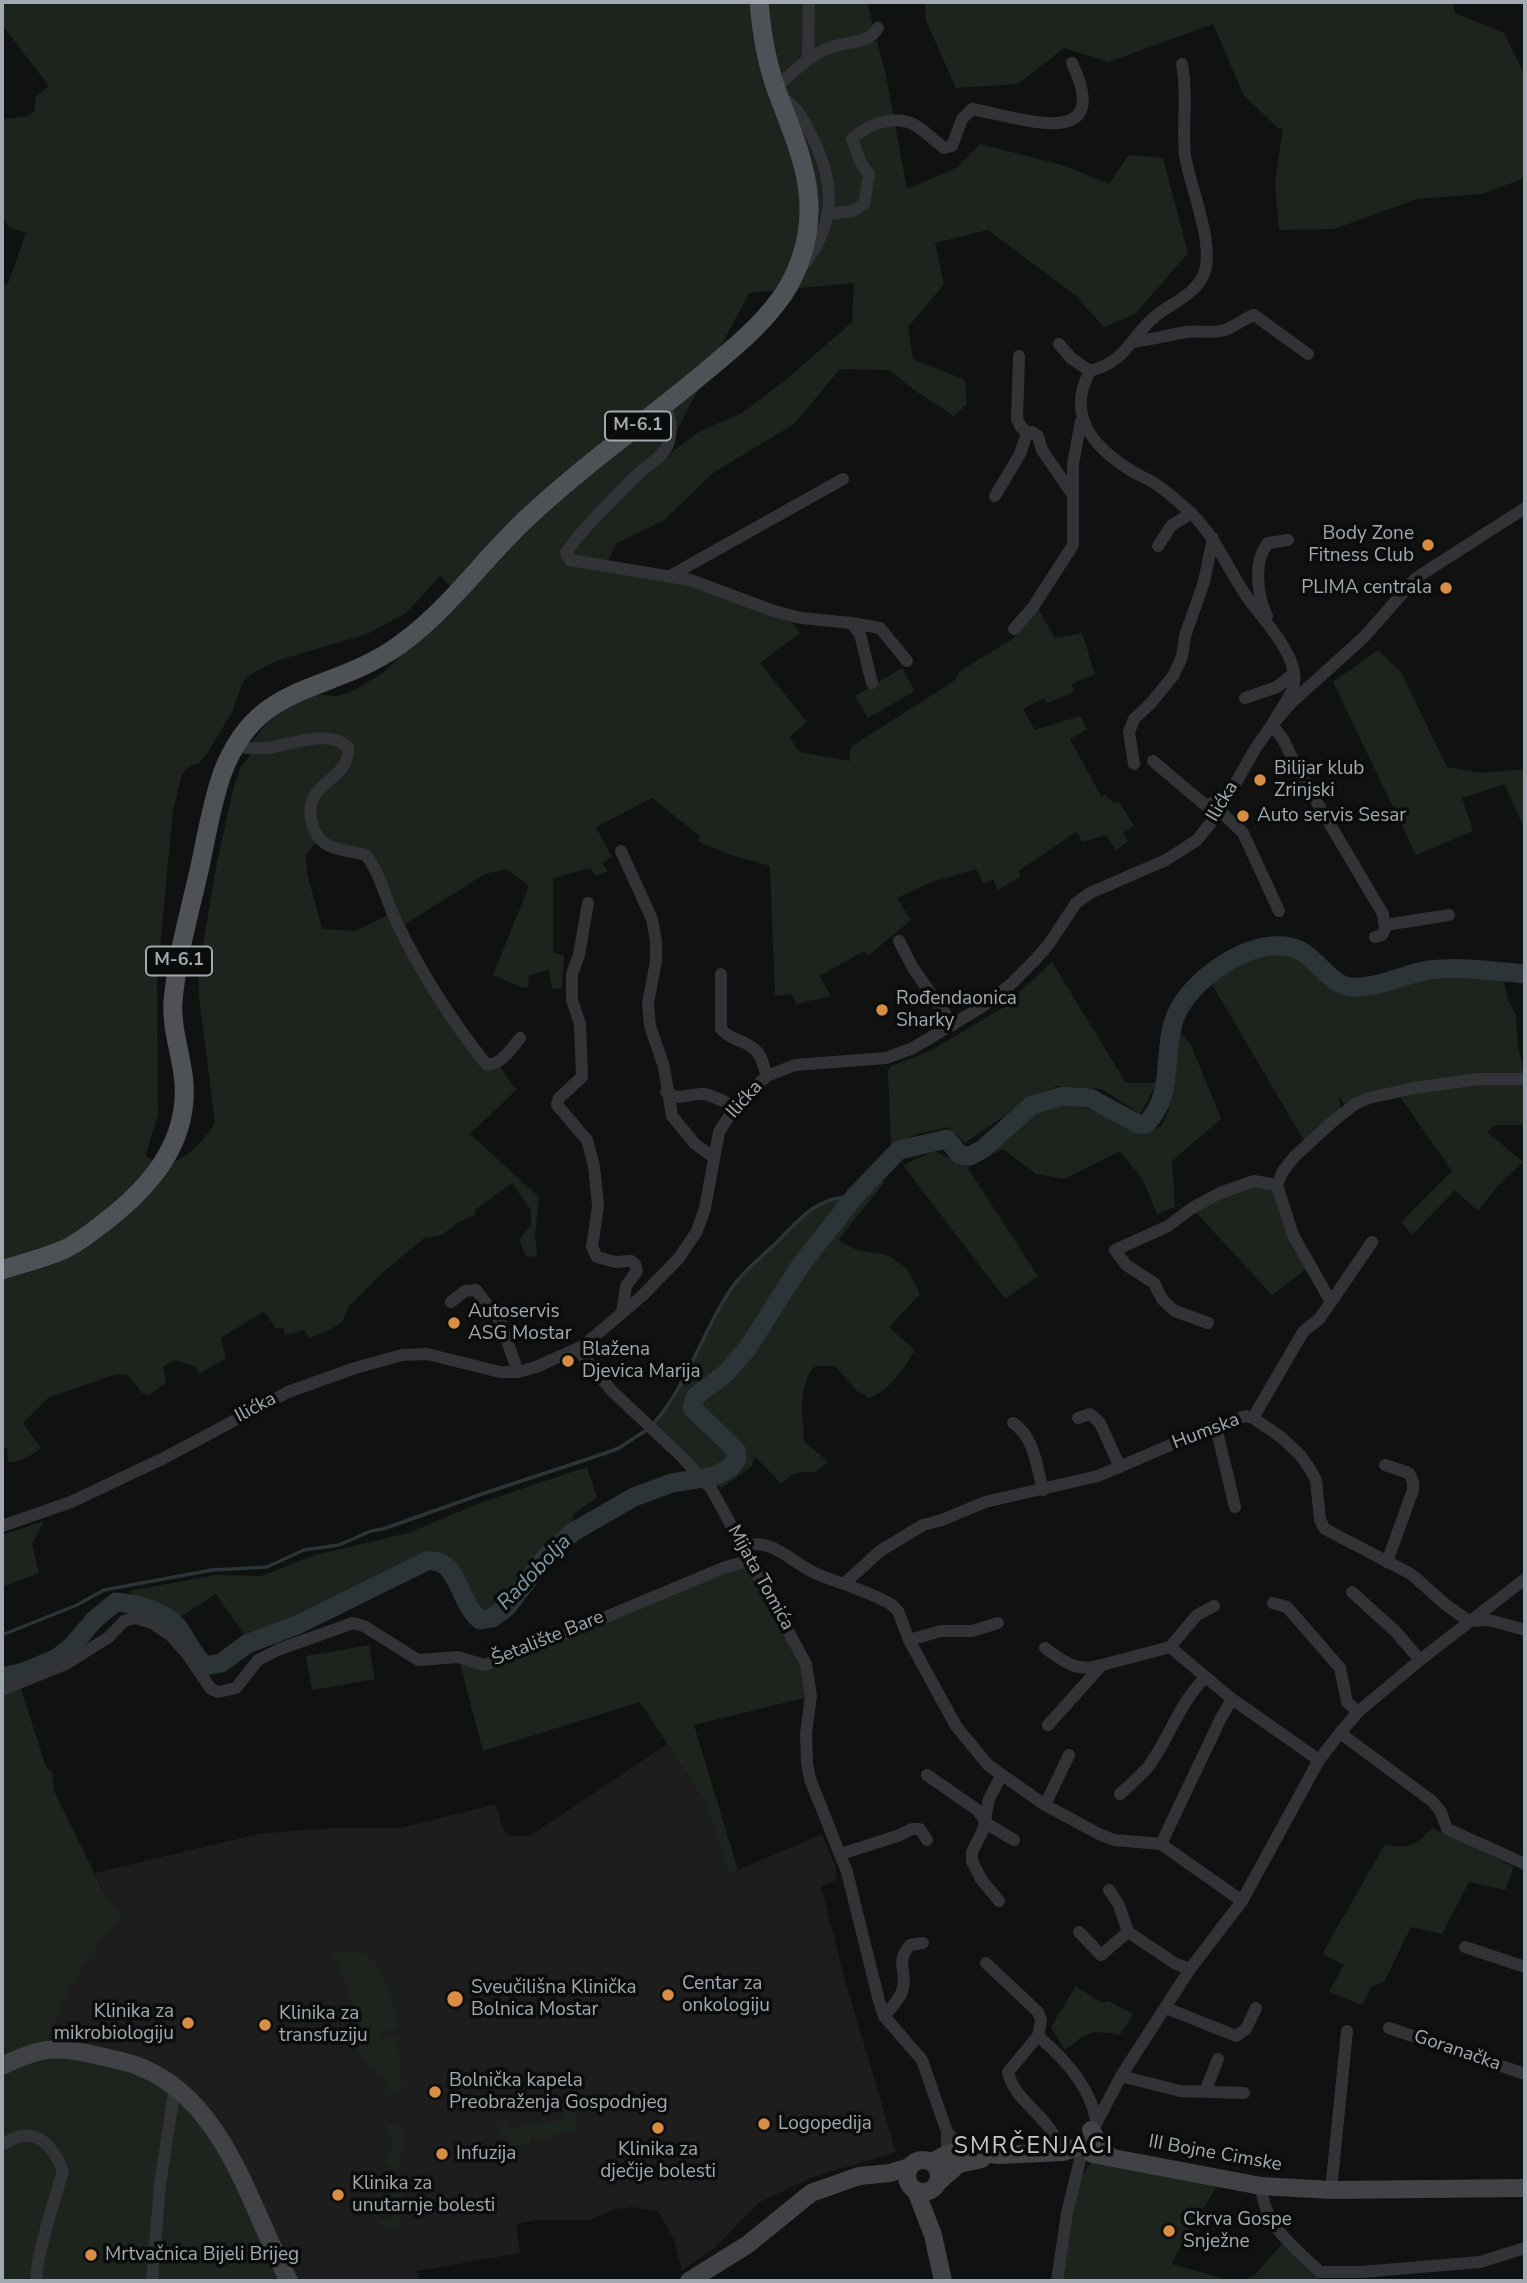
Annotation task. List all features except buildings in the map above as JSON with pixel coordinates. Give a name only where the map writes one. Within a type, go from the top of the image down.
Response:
[{"type":"main road","name":"M-6.1","points":[[2,1270],[62,1251],[79,1241],[141,1191],[165,1161],[180,1124],[184,1083],[175,1034],[173,1004],[180,945],[214,800],[234,747],[247,730],[278,701],[367,664],[389,652],[426,624],[523,522],[564,485],[758,325],[793,279],[801,257],[809,210],[806,182],[777,91],[759,2]]},
{"type":"street","points":[[808,60],[809,2]]},
{"type":"street","points":[[793,279],[816,248],[829,214],[830,187],[820,153],[798,109],[777,91],[808,60],[823,50],[862,41],[873,36],[878,28]]},
{"type":"street","points":[[829,214],[853,211],[864,204],[869,175],[860,161],[852,139],[861,131],[890,121],[908,122],[944,148],[952,146],[962,118],[972,109],[1051,125],[1068,122],[1078,116],[1084,106],[1082,83],[1073,63]]},
{"type":"street","points":[[1014,629],[1073,545],[1073,464],[1082,421],[1081,387],[1090,371],[1121,357],[1155,316],[1185,297],[1203,276],[1206,247],[1198,200],[1185,156],[1186,86],[1182,64]]},
{"type":"street","points":[[1132,342],[1155,340],[1185,332],[1222,331],[1242,319],[1254,316],[1308,354]]},
{"type":"street","points":[[1059,344],[1071,358],[1090,371]]},
{"type":"street","points":[[1019,356],[1017,419],[1029,434]]},
{"type":"street","points":[[664,405],[671,419],[669,442],[660,456],[639,473],[566,552],[570,560],[670,576],[721,590],[775,611],[802,618],[880,628],[907,661]]},
{"type":"street","points":[[1082,421],[1090,435],[1112,456],[1164,490],[1213,537],[1247,596],[1275,632]]},
{"type":"street","points":[[995,496],[1020,454],[1026,436],[1032,432],[1038,436],[1042,450],[1073,495]]},
{"type":"street","points":[[670,576],[843,479]]},
{"type":"street","name":"Ilićka","points":[[2,1526],[83,1497],[173,1454],[288,1392],[355,1368],[402,1355],[427,1354],[500,1372],[518,1371],[536,1367],[577,1349],[642,1296],[679,1258],[697,1231],[710,1186],[719,1132],[735,1107],[767,1076],[795,1065],[886,1058],[913,1048],[953,1025],[1010,985],[1049,944],[1076,903],[1184,850],[1197,839],[1220,811],[1255,748],[1272,725],[1291,703],[1348,653],[1391,609],[1416,578],[1525,508]]},
{"type":"street","points":[[1158,546],[1171,526],[1191,513]]},
{"type":"street","points":[[1134,764],[1129,732],[1134,719],[1173,676],[1182,657],[1185,636],[1204,582],[1213,537]]},
{"type":"street","points":[[1288,540],[1268,543],[1261,552],[1258,568],[1264,609],[1290,660],[1295,681],[1272,725],[1283,739],[1299,772],[1383,914],[1385,925],[1382,935],[1375,937]]},
{"type":"street","points":[[851,623],[859,634],[872,683]]},
{"type":"street","points":[[1245,698],[1277,687],[1294,673]]},
{"type":"street","points":[[234,747],[267,748],[289,742],[330,739],[341,740],[348,747],[349,757],[344,766],[317,790],[312,799],[310,809],[315,834],[326,845],[338,850],[366,855],[373,864],[395,920],[415,958],[486,1065],[499,1061],[520,1038]]},
{"type":"street","points":[[1153,761],[1205,805],[1211,804],[1232,788]]},
{"type":"street","points":[[1220,811],[1243,833],[1279,911]]},
{"type":"street","points":[[621,851],[641,891],[654,930],[656,961],[648,1003],[650,1026],[664,1068],[672,1116],[695,1144],[713,1157]]},
{"type":"street","points":[[587,903],[579,955],[572,974],[572,1000],[580,1024],[582,1077],[559,1098],[558,1105],[587,1140],[594,1166],[598,1206],[592,1247],[597,1257],[615,1262],[631,1261],[635,1264],[637,1271],[626,1286],[622,1313]]},
{"type":"street","points":[[1385,925],[1449,915]]},
{"type":"street","points":[[899,941],[913,968],[953,1025]]},
{"type":"street","points":[[721,974],[721,1029],[728,1038],[741,1041],[758,1051],[767,1076]]},
{"type":"street","points":[[1331,1301],[1298,1246],[1277,1185],[1283,1171],[1294,1157],[1355,1104],[1369,1098],[1478,1079],[1525,1079]]},
{"type":"street","points":[[666,1092],[680,1098],[710,1095],[735,1107]]},
{"type":"street","points":[[1208,1323],[1175,1311],[1161,1299],[1154,1283],[1126,1265],[1115,1250],[1168,1226],[1195,1206],[1220,1193],[1254,1181],[1277,1185]]},
{"type":"street","points":[[1253,1418],[1303,1332],[1319,1319],[1372,1242]]},
{"type":"street","points":[[451,1303],[465,1291],[476,1290],[499,1321],[518,1371]]},
{"type":"street","name":"Mijata Tomića","points":[[577,1349],[612,1391],[690,1465],[712,1490],[806,1664],[811,1696],[806,1732],[807,1763],[818,1802],[841,1854],[874,1987],[884,2016],[922,2060],[947,2132],[965,2151]]},
{"type":"street","points":[[1077,1418],[1090,1414],[1100,1423],[1120,1467]]},
{"type":"street","name":"Humska","points":[[845,1583],[880,1551],[923,1525],[985,1502],[1098,1476],[1246,1416],[1281,1437],[1310,1469],[1316,1480],[1320,1520],[1325,1529],[1411,1574],[1469,1621]]},
{"type":"street","points":[[1013,1423],[1024,1431],[1031,1444],[1043,1490]]},
{"type":"street","points":[[1216,1427],[1235,1507]]},
{"type":"street","points":[[1385,1465],[1409,1473],[1413,1482],[1410,1500],[1398,1526],[1387,1562]]},
{"type":"street","points":[[747,1554],[751,1544],[776,1550],[787,1554],[810,1571],[845,1583],[892,1605],[898,1611],[909,1640],[956,1726],[988,1765],[1001,1776],[1060,1814],[1114,1840],[1161,1844],[1242,1901]]},
{"type":"street","name":"Šetalište Bare","points":[[2,1690],[66,1664],[109,1637],[124,1621],[135,1618],[152,1623],[170,1635],[211,1689],[218,1692],[236,1688],[258,1660],[280,1649],[353,1623],[364,1626],[418,1660],[458,1657],[484,1665],[522,1652],[723,1568],[747,1554]]},
{"type":"street","points":[[1057,2281],[1074,2177],[1087,2140],[1121,2076],[1190,1969],[1242,1901],[1319,1760],[1358,1712],[1525,1579]]},
{"type":"street","points":[[1352,1592],[1395,1631],[1420,1660]]},
{"type":"street","points":[[1273,1603],[1287,1607],[1340,1668],[1347,1702],[1358,1712]]},
{"type":"street","points":[[1045,1648],[1070,1666],[1091,1668],[1170,1647],[1197,1615],[1214,1606]]},
{"type":"street","points":[[1469,1621],[1489,1620],[1525,1630]]},
{"type":"street","points":[[909,1640],[941,1631],[972,1631],[998,1623]]},
{"type":"street","points":[[1170,1647],[1232,1699],[1319,1760]]},
{"type":"street","points":[[1048,1725],[1102,1665]]},
{"type":"street","points":[[1119,1794],[1137,1780],[1149,1765],[1184,1704],[1205,1678]]},
{"type":"street","points":[[1161,1844],[1232,1699]]},
{"type":"street","points":[[1340,1733],[1432,1801],[1441,1812],[1447,1829],[1525,1864]]},
{"type":"street","points":[[1045,1805],[1069,1755]]},
{"type":"street","points":[[927,1775],[976,1809],[989,1825],[1014,1840]]},
{"type":"street","points":[[999,1902],[981,1880],[972,1861],[972,1852],[983,1830],[989,1799],[1001,1776]]},
{"type":"street","points":[[841,1854],[912,1829],[920,1829],[927,1840]]},
{"type":"street","points":[[1109,1890],[1119,1905],[1128,1931],[1176,1964],[1190,1969]]},
{"type":"street","points":[[1079,1932],[1101,1955],[1128,1931]]},
{"type":"street","points":[[884,2016],[903,1991],[901,1959],[904,1953],[910,1945],[923,1943]]},
{"type":"street","points":[[1465,1947],[1525,1967]]},
{"type":"street","points":[[986,1963],[1038,2012],[1041,2020],[1038,2036],[1008,2072],[1011,2084],[1055,2134],[1087,2140]]},
{"type":"street","points":[[1166,2008],[1236,2036],[1246,2029],[1256,2008]]},
{"type":"street","name":"Goranačka","points":[[1389,2028],[1525,2074]]},
{"type":"street","points":[[1332,2190],[1347,2031]]},
{"type":"street","points":[[1038,2036],[1076,2076],[1091,2098],[1087,2140]]},
{"type":"street","points":[[2,2066],[44,2049],[63,2049],[141,2067],[176,2087],[200,2110],[224,2146],[289,2281]]},
{"type":"street","points":[[1205,2092],[1218,2059]]},
{"type":"street","points":[[1121,2076],[1158,2087],[1244,2093]]},
{"type":"street","points":[[152,2281],[160,2184],[176,2087]]},
{"type":"street","name":"Mijata Tomića","points":[[939,2158],[947,2132]]},
{"type":"street","points":[[2,2145],[14,2137],[44,2140],[63,2171],[39,2259],[37,2281]]},
{"type":"street","name":"III Bojne Cimske","points":[[939,2158],[965,2151],[999,2155],[1087,2140],[1223,2180],[1261,2186],[1332,2190],[1525,2188]]},
{"type":"street","name":"III Bojne Cimske","points":[[690,2281],[747,2245],[811,2193],[859,2176],[890,2173],[920,2182],[959,2164],[982,2159],[1056,2156],[1087,2140]]},
{"type":"street","points":[[920,2182],[938,2169],[939,2158]]},
{"type":"street","points":[[920,2182],[943,2281]]},
{"type":"street","points":[[920,2182],[944,2234],[953,2281]]},
{"type":"street","points":[[1261,2186],[1263,2202],[1278,2230],[1324,2276],[1480,2262],[1525,2248]]},
{"type":"shaded area","points":[[2,2],[867,2],[886,76],[907,189],[956,168],[980,144],[1062,165],[1109,184],[1129,155],[1163,158],[1188,253],[1135,314],[1104,327],[1075,295],[988,230],[935,243],[944,284],[908,327],[913,359],[965,380],[967,404],[954,416],[889,370],[840,369],[794,424],[713,473],[663,521],[617,543],[608,560],[783,610],[800,633],[760,663],[807,722],[789,737],[800,752],[850,761],[852,746],[954,681],[960,671],[1014,638],[1037,607],[1055,638],[1082,633],[1095,674],[1072,684],[1074,692],[1047,703],[1044,698],[1023,709],[1035,730],[1080,716],[1087,729],[1070,739],[1101,796],[1106,795],[1113,803],[1119,802],[1134,826],[1123,833],[1128,841],[1116,851],[1106,835],[1082,842],[1077,831],[1019,871],[1020,877],[998,890],[993,879],[984,884],[976,869],[932,882],[897,898],[911,920],[868,956],[864,951],[820,976],[831,996],[796,1004],[792,994],[775,996],[770,866],[698,842],[700,836],[652,798],[596,827],[612,857],[602,863],[608,871],[595,876],[591,868],[553,878],[553,952],[564,956],[562,988],[552,989],[549,970],[529,975],[528,987],[523,988],[493,975],[529,886],[506,869],[485,874],[399,928],[486,1064],[499,1065],[517,1089],[470,1134],[539,1197],[535,1236],[537,1257],[526,1256],[519,1240],[531,1225],[531,1210],[512,1183],[475,1210],[475,1215],[457,1223],[442,1235],[424,1238],[381,1274],[350,1305],[342,1322],[324,1333],[308,1338],[305,1330],[285,1335],[283,1327],[276,1329],[264,1311],[221,1338],[226,1358],[199,1374],[195,1366],[174,1360],[163,1367],[166,1383],[149,1395],[142,1393],[128,1375],[116,1374],[48,1398],[23,1423],[41,1448],[30,1456],[12,1462],[8,1462],[7,1448],[2,1449],[2,279],[7,286],[26,233],[9,227],[2,217],[2,117],[5,119],[28,116],[35,110],[35,97],[49,86],[2,25]],"holes":[[[854,283],[852,322],[787,379],[742,413],[700,431],[661,460],[749,293]],[[440,576],[464,599],[434,630],[402,654],[383,673],[351,692],[337,696],[309,694],[270,719],[248,747],[251,754],[240,768],[218,857],[199,968],[199,997],[215,1123],[193,1150],[164,1167],[146,1154],[158,1114],[157,981],[173,810],[182,774],[191,765],[198,764],[207,754],[232,712],[243,682],[251,674],[276,661],[367,634],[406,613]],[[319,839],[373,864],[392,913],[356,931],[322,929],[307,873],[306,854]]]},
{"type":"shaded area","points":[[925,2],[1453,2],[1455,13],[1504,33],[1525,76],[1525,178],[1482,194],[1417,199],[1334,229],[1279,230],[1275,181],[1283,129],[1278,128],[1244,96],[1213,24],[1109,62],[1064,48],[1018,84],[956,88],[926,21]]},
{"type":"shaded area","points":[[1378,650],[1401,672],[1447,767],[1480,773],[1525,769],[1525,830],[1504,784],[1462,798],[1473,831],[1416,855],[1333,682]]},
{"type":"shaded area","points":[[902,668],[915,691],[868,718],[855,696]]},
{"type":"shaded area","points":[[1276,944],[1300,950],[1341,983],[1351,987],[1430,970],[1502,971],[1507,997],[1516,1016],[1518,1045],[1525,1079],[1525,1125],[1495,1125],[1487,1132],[1523,1162],[1498,1186],[1478,1211],[1455,1190],[1412,1235],[1401,1222],[1452,1171],[1396,1091],[1373,1094],[1344,1104],[1339,1097],[1341,1114],[1306,1144],[1207,976],[1247,951]]},
{"type":"shaded area","points":[[1052,962],[1126,1083],[1157,1083],[1140,1114],[1102,1089],[1057,1086],[1013,1110],[965,1143],[949,1127],[916,1134],[891,1147],[888,1070],[891,1066],[930,1051],[1001,1009]]},
{"type":"shaded area","points":[[1177,1028],[1191,1045],[1221,1119],[1172,1161],[1175,1207],[1157,1214],[1143,1180],[1120,1151],[1064,1179],[1036,1174],[1003,1149],[967,1167],[1038,1276],[1005,1299],[903,1165],[934,1151],[953,1160],[971,1161],[999,1144],[1036,1112],[1066,1104],[1100,1112],[1135,1129],[1161,1127],[1169,1109]]},
{"type":"shaded area","points":[[875,1175],[885,1182],[838,1240],[859,1251],[891,1257],[907,1269],[920,1294],[889,1327],[915,1350],[890,1385],[869,1398],[857,1391],[835,1366],[815,1366],[803,1392],[804,1441],[828,1462],[815,1472],[800,1472],[781,1484],[755,1456],[751,1467],[720,1489],[715,1476],[706,1477],[701,1469],[689,1465],[652,1425],[671,1398],[731,1288],[803,1214],[830,1200],[855,1196]]},
{"type":"shaded area","points":[[1246,1184],[1277,1185],[1310,1266],[1272,1295],[1192,1208]]},
{"type":"shaded area","points":[[587,1467],[597,1498],[573,1514],[572,1526],[491,1613],[482,1614],[471,1600],[456,1569],[441,1556],[422,1560],[247,1639],[216,1594],[177,1619],[138,1601],[129,1591],[215,1575],[262,1576],[315,1555],[408,1533],[480,1503]]},
{"type":"shaded area","points":[[44,1521],[32,1544],[39,1573],[2,1587],[2,1535]]},
{"type":"shaded area","points":[[750,1560],[786,1625],[812,1696],[694,1725],[738,1870],[729,1874],[705,1802],[640,1702],[483,1751],[458,1657],[479,1664]]},
{"type":"shaded area","points":[[369,1645],[375,1679],[312,1690],[306,1656]]},
{"type":"shaded area","points":[[19,1683],[46,1767],[52,1772],[54,1791],[107,1899],[123,1918],[96,1947],[75,1978],[45,2048],[124,2061],[200,2110],[289,2281],[2,2281],[2,1690]]},
{"type":"shaded area","name":"Sveučilišna Klinička Bolnica Mostar","points":[[667,1744],[705,1802],[729,1874],[822,1834],[835,1865],[837,1880],[821,1886],[844,1977],[896,2152],[813,2177],[758,2203],[716,2247],[682,2270],[674,2240],[658,2211],[631,2207],[612,2210],[590,2220],[536,2220],[516,2224],[520,2253],[417,2271],[419,2281],[293,2281],[41,2043],[107,1899],[95,1873],[258,1834],[331,1828],[401,1828],[496,1804],[503,1829],[510,1836],[530,1836]]},
{"type":"shaded area","points":[[1432,1828],[1514,1867],[1505,1890],[1469,1882],[1442,1934],[1411,1927],[1384,1982],[1371,1987],[1362,2005],[1329,1992],[1344,1965],[1322,1954],[1385,1844],[1400,1847],[1411,1845]]},
{"type":"shaded area","points":[[360,1951],[377,1965],[383,1974],[393,2007],[397,2029],[381,2032],[382,2039],[397,2037],[402,2091],[391,2094],[382,2075],[360,2057],[347,1984],[337,1961],[332,1963],[333,1956],[339,1952]]},
{"type":"shaded area","points":[[1076,1986],[1102,2003],[1109,2001],[1133,2014],[1120,2035],[1095,2032],[1079,2039],[1065,2050],[1051,2027]]},
{"type":"shaded area","points":[[565,2110],[576,2114],[578,2133],[555,2134],[555,2138],[530,2138],[531,2144],[515,2146],[516,2159],[521,2162],[512,2163],[507,2136],[500,2137],[503,2121],[508,2119],[510,2129],[566,2119]]},
{"type":"shaded area","points":[[394,2123],[404,2134],[399,2173],[403,2211],[398,2224],[391,2229],[380,2225],[380,2220],[389,2219],[394,2166],[386,2165],[392,2145],[388,2125]]},
{"type":"shaded area","points":[[1092,2161],[1217,2186],[1172,2264],[1232,2281],[1062,2281],[1076,2185]]},
{"type":"shaded area","points":[[1282,2244],[1319,2279],[1243,2281],[1255,2275]]},
{"type":"waterway","name":"Radobolja","points":[[2,1677],[24,1672],[57,1658],[116,1602],[160,1613],[174,1623],[206,1666],[221,1663],[247,1644],[297,1625],[427,1561],[446,1566],[472,1612],[480,1620],[492,1618],[507,1607],[545,1558],[573,1532],[634,1497],[672,1483],[715,1476],[730,1468],[737,1459],[736,1450],[692,1408],[696,1396],[725,1374],[747,1349],[800,1266],[855,1196],[899,1150],[947,1139],[960,1155],[970,1156],[983,1149],[1032,1105],[1063,1096],[1090,1098],[1138,1124],[1146,1124],[1162,1098],[1170,1038],[1179,1009],[1200,982],[1215,970],[1248,952],[1283,946],[1299,950],[1337,982],[1351,987],[1371,986],[1441,969],[1477,969],[1525,974]]},
{"type":"waterway","name":"Radobolja","points":[[653,1424],[665,1410],[721,1305],[742,1276],[812,1209],[831,1200],[855,1196]]},
{"type":"waterway","name":"Radobolja","points":[[2,1635],[77,1605],[104,1590],[212,1570],[267,1567],[304,1550],[339,1545],[371,1531],[606,1453],[619,1448],[648,1429]]},
{"type":"place","name":"Body Zone Fitness Club","points":[[1428,545]]},
{"type":"place","name":"PLIMA centrala","points":[[1446,588]]},
{"type":"place","name":"Bilijar klub Zrinjski","points":[[1260,780]]},
{"type":"place","name":"Auto servis Sesar","points":[[1243,816]]},
{"type":"place","name":"Rođendaonica Sharky","points":[[882,1010]]},
{"type":"place","name":"Autoservis ASG Mostar","points":[[454,1323]]},
{"type":"place","name":"Blažena Djevica Marija","points":[[568,1361]]},
{"type":"place","name":"Centar za onkologiju","points":[[668,1995]]},
{"type":"place","name":"Sveučilišna Klinička Bolnica Mostar","points":[[455,1999]]},
{"type":"place","name":"Klinika za mikrobiologiju","points":[[188,2023]]},
{"type":"place","name":"Klinika za transfuziju","points":[[265,2025]]},
{"type":"place","name":"Bolnička kapela Preobraženja Gospodnjeg","points":[[435,2092]]},
{"type":"place","name":"Logopedija","points":[[764,2124]]},
{"type":"place","name":"Klinika za dječije bolesti","points":[[658,2128]]},
{"type":"place","name":"Infuzija","points":[[442,2154]]},
{"type":"place","name":"Klinika za unutarnje bolesti","points":[[338,2195]]},
{"type":"place","name":"Ckrva Gospe Snježne","points":[[1169,2231]]},
{"type":"place","name":"Mrtvačnica Bijeli Brijeg","points":[[91,2255]]},
{"type":"district","name":"SMRČENJACI","points":[[1034,2147]]}]
